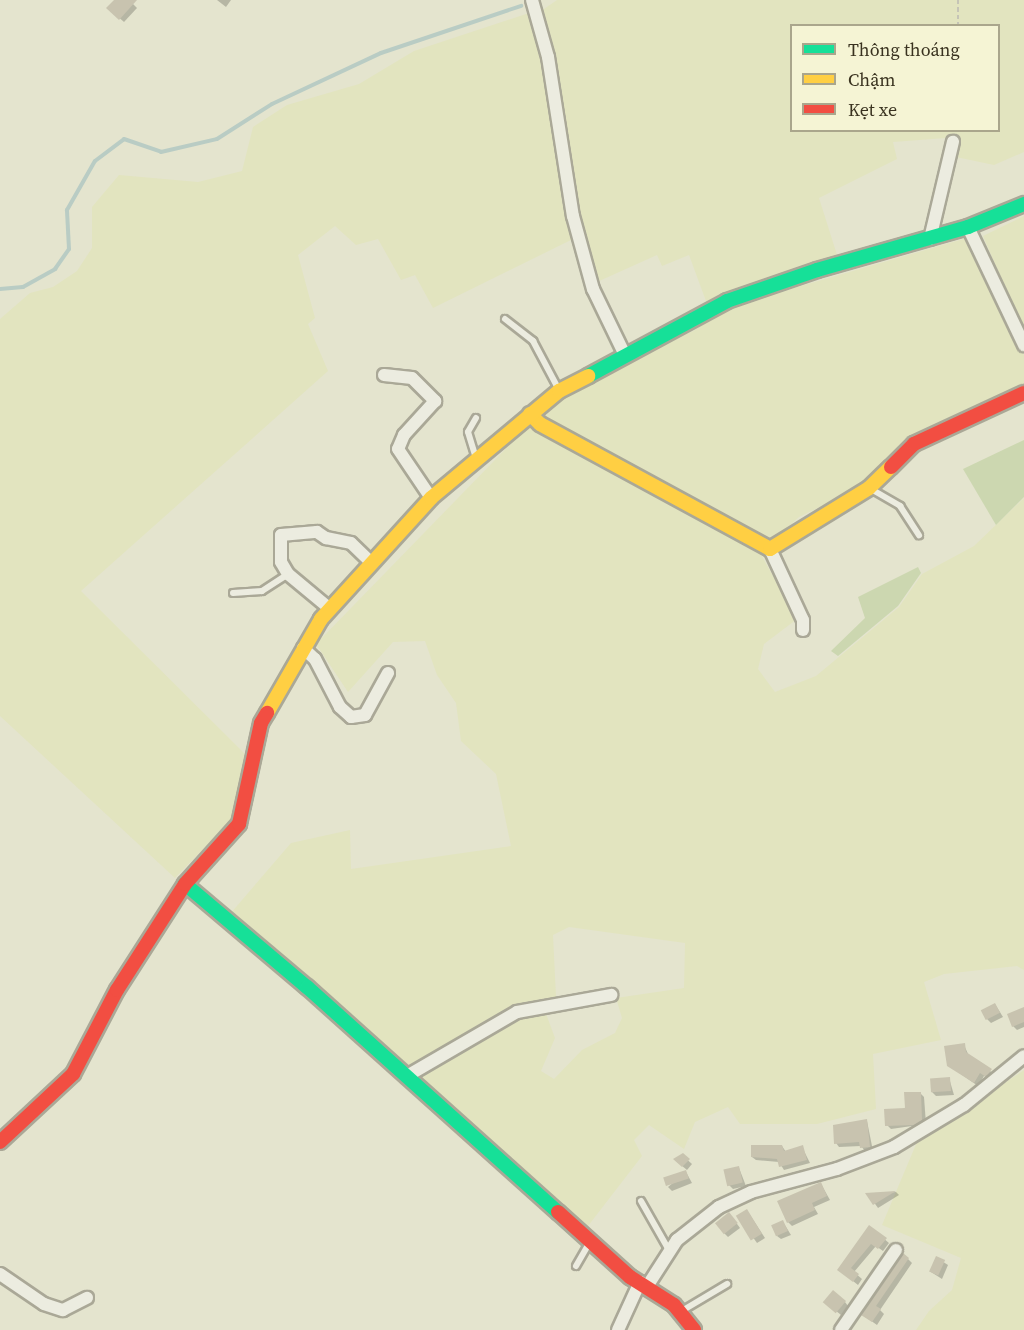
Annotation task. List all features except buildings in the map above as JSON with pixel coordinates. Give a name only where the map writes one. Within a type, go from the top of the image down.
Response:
[{"type":"street","points":[[532,0],[548,57],[573,216],[593,289],[624,353]]},
{"type":"street","points":[[930,239],[953,142]]},
{"type":"street","points":[[0,1142],[73,1074],[117,990],[184,884],[239,824],[247,801],[255,739],[268,707],[329,608],[432,498],[477,463],[530,414],[559,391],[624,353],[727,301],[817,270],[968,227],[1024,204]]},
{"type":"street","points":[[968,227],[1024,345]]},
{"type":"street","points":[[384,375],[412,378],[435,401],[404,435],[398,449],[432,498]]},
{"type":"street","points":[[770,549],[868,488],[914,444],[1024,393]]},
{"type":"street","points":[[530,414],[540,424],[770,549],[803,620],[803,630]]},
{"type":"street","points":[[329,608],[288,574],[281,562],[278,539],[289,532],[317,532],[326,538],[351,543],[371,562]]},
{"type":"street","points":[[303,648],[315,659],[340,707],[351,717],[365,715],[387,674]]},
{"type":"street","points":[[184,884],[407,1076],[590,1241],[680,1312],[694,1330]]},
{"type":"street","points":[[407,1076],[517,1012],[611,995]]},
{"type":"street","points":[[618,1330],[644,1284],[669,1250],[691,1226],[736,1199],[837,1169],[911,1139],[964,1105],[1024,1056]]},
{"type":"street","points":[[841,1330],[896,1250]]},
{"type":"street","points":[[0,1274],[45,1304],[63,1310],[87,1298]]},
{"type":"lane","points":[[505,320],[533,341],[559,391]]},
{"type":"lane","points":[[476,418],[468,432],[477,463]]},
{"type":"lane","points":[[868,488],[900,506],[919,535]]},
{"type":"lane","points":[[233,593],[262,591],[288,574]]},
{"type":"lane","points":[[641,1201],[669,1250]]},
{"type":"lane","points":[[576,1266],[590,1241]]},
{"type":"lane","points":[[680,1312],[727,1284]]},
{"type":"path","points":[[958,0],[958,24]]},
{"type":"green space","points":[[557,0],[1024,0],[1024,152],[994,165],[956,157],[959,137],[893,142],[897,159],[819,198],[838,258],[706,301],[689,255],[662,266],[657,255],[597,282],[579,217],[554,58],[541,11]]},
{"type":"green space","points":[[532,12],[575,238],[433,308],[415,275],[401,280],[378,239],[356,245],[335,226],[298,255],[315,318],[308,324],[328,371],[81,591],[245,754],[234,817],[175,878],[0,716],[0,319],[30,293],[53,287],[77,271],[92,248],[92,207],[119,175],[198,182],[242,171],[253,127],[287,105],[359,84],[414,51]]},
{"type":"green space","points":[[1024,216],[1024,332],[983,236]]},
{"type":"green space","points":[[967,238],[1024,355],[1024,386],[910,438],[863,486],[799,517],[769,544],[539,414],[562,396],[697,329],[728,307]]},
{"type":"green space","points":[[530,424],[759,551],[797,619],[764,644],[758,669],[775,692],[816,676],[899,607],[922,574],[974,546],[1024,498],[1024,970],[1017,966],[944,974],[924,982],[941,1040],[873,1054],[876,1109],[817,1124],[740,1124],[728,1107],[695,1122],[684,1149],[649,1125],[634,1140],[642,1156],[588,1226],[414,1077],[518,1016],[545,1011],[555,1038],[541,1071],[554,1079],[582,1050],[615,1033],[622,1018],[616,998],[684,988],[685,943],[569,927],[553,935],[556,997],[514,1009],[405,1069],[230,914],[291,843],[350,830],[351,869],[511,846],[496,774],[461,741],[456,703],[437,675],[425,641],[393,642],[348,692],[316,644]]},
{"type":"green space","points":[[1024,440],[1024,497],[996,525],[963,469]]},
{"type":"green space","points":[[918,567],[921,573],[898,606],[838,656],[831,651],[865,618],[858,597]]},
{"type":"green space","points":[[1024,1070],[1024,1330],[916,1330],[929,1311],[952,1290],[961,1258],[882,1225],[917,1142]]},
{"type":"waterway","points":[[0,289],[23,287],[55,269],[69,249],[67,210],[95,161],[124,139],[161,152],[217,139],[272,104],[381,53],[521,6]]},
{"type":"traffic: fast","points":[[588,376],[727,301],[817,270],[968,227],[1024,204]]},
{"type":"traffic: fast","points":[[185,884],[307,987],[558,1212]]},
{"type":"traffic: slow","points":[[267,713],[321,619],[431,498],[559,391],[588,376]]},
{"type":"traffic: slow","points":[[530,414],[540,424],[770,549],[869,488],[891,467]]},
{"type":"traffic: jam","points":[[891,467],[914,444],[1024,393]]},
{"type":"traffic: jam","points":[[0,1142],[73,1074],[117,990],[185,884],[239,824],[261,723],[267,713]]},
{"type":"traffic: jam","points":[[558,1212],[630,1277],[674,1305],[694,1330]]}]
